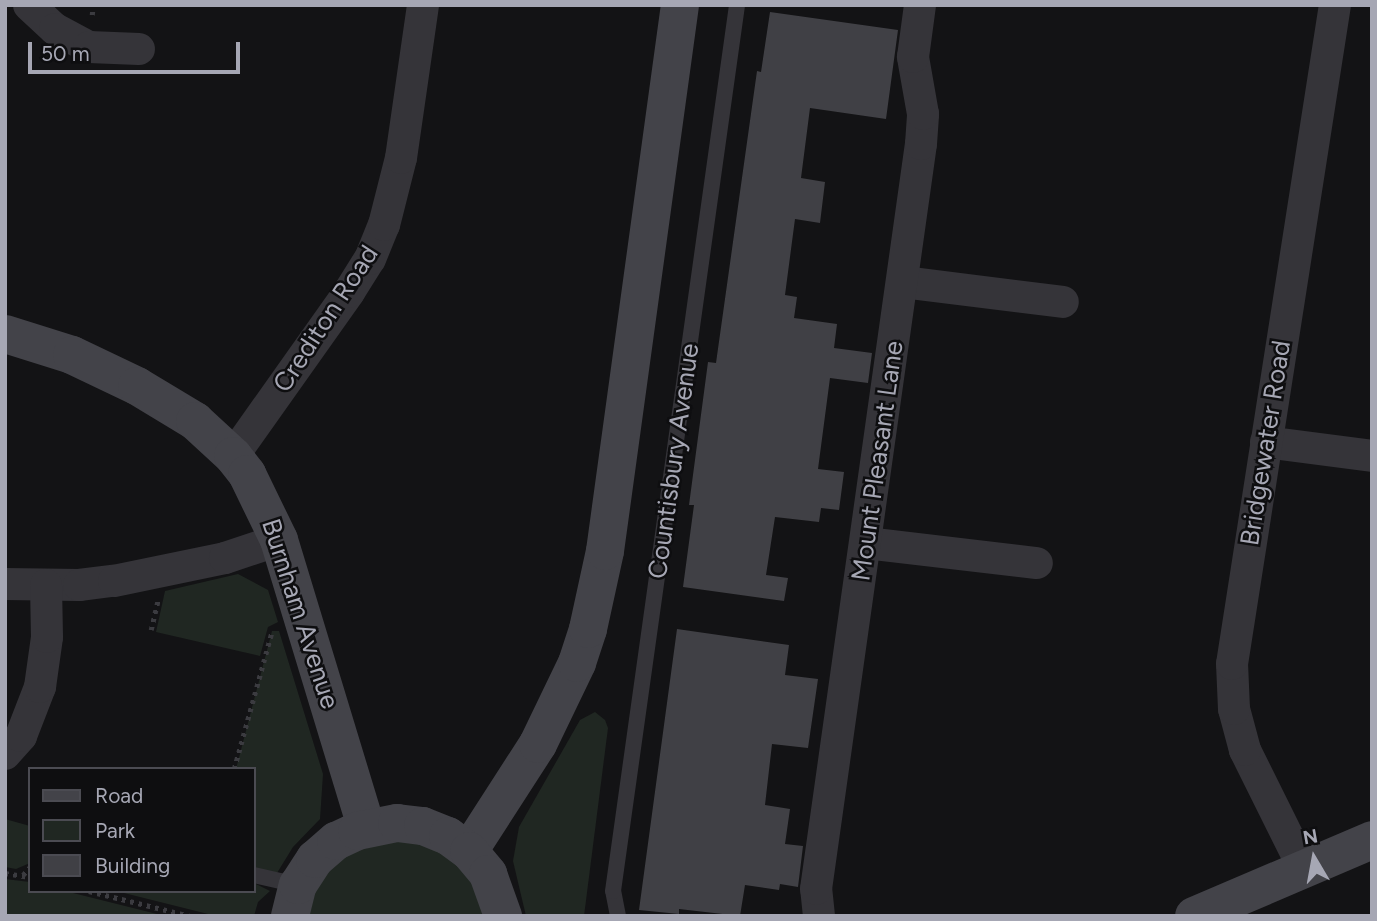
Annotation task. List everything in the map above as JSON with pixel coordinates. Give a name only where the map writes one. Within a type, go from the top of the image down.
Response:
[{"type":"street","points":[[29,5],[55,29],[89,47],[139,49]]},
{"type":"street","name":"Crediton Road","points":[[233,456],[349,292],[369,259],[384,225],[401,158],[423,5]]},
{"type":"street","points":[[469,851],[538,744],[577,663],[589,629],[605,551],[680,5]]},
{"type":"street","name":"Mount Pleasant Lane","points":[[819,916],[817,889],[921,144],[923,114],[914,57],[920,5]]},
{"type":"street","name":"Bridgewater Road","points":[[1304,869],[1245,750],[1234,709],[1231,664],[1335,5]]},
{"type":"street","points":[[903,282],[1063,302]]},
{"type":"street","name":"Burnham Avenue","points":[[5,334],[72,355],[137,386],[195,421],[233,456],[258,492],[279,540],[366,827]]},
{"type":"street","points":[[1266,443],[1372,456]]},
{"type":"street","points":[[5,584],[103,582],[165,572],[279,540]]},
{"type":"street","points":[[866,543],[1037,564]]},
{"type":"street","points":[[5,754],[21,736],[40,687],[47,637],[46,585]]},
{"type":"street","points":[[294,901],[315,859],[336,841],[366,827],[397,823],[423,827],[448,836],[469,851],[488,874],[503,916]]},
{"type":"street","points":[[1210,913],[1372,840]]},
{"type":"lane","name":"Countisbury Avenue","points":[[618,916],[612,891],[737,5]]},
{"type":"lane","points":[[256,876],[294,901]]},
{"type":"path","points":[[235,767],[273,628],[303,616]]},
{"type":"path","points":[[5,873],[27,876]]},
{"type":"path","points":[[97,893],[190,916]]},
{"type":"green space","points":[[238,574],[268,590],[278,622],[268,627],[260,656],[156,632],[165,591]]},
{"type":"green space","points":[[272,631],[279,631],[323,774],[320,819],[293,847],[277,873],[256,869],[256,767],[237,767]]},
{"type":"green space","points":[[595,712],[605,720],[608,728],[584,916],[526,916],[513,861],[519,827],[580,720]]},
{"type":"green space","points":[[5,819],[28,825],[28,864],[16,869],[5,867]]},
{"type":"green space","points":[[402,838],[431,845],[457,862],[476,886],[485,916],[308,916],[311,899],[324,874],[346,854]]},
{"type":"green space","points":[[5,879],[28,882],[28,893],[73,893],[165,916],[5,916]]},
{"type":"green space","points":[[256,884],[270,891],[258,902],[254,916],[216,916],[124,893],[256,893]]},
{"type":"building","points":[[770,12],[898,30],[886,119],[810,108],[801,178],[825,182],[820,223],[795,219],[785,295],[797,297],[794,318],[837,324],[834,348],[872,353],[868,383],[830,378],[818,469],[844,472],[839,510],[821,508],[819,522],[775,517],[766,575],[788,578],[784,601],[683,587],[694,505],[689,505],[708,362],[716,363],[757,71],[761,72]]},
{"type":"building","points":[[677,629],[789,645],[785,675],[818,679],[808,748],[772,744],[765,805],[790,809],[785,844],[803,846],[798,887],[780,884],[779,890],[745,885],[740,916],[679,909],[679,914],[639,910]]}]
